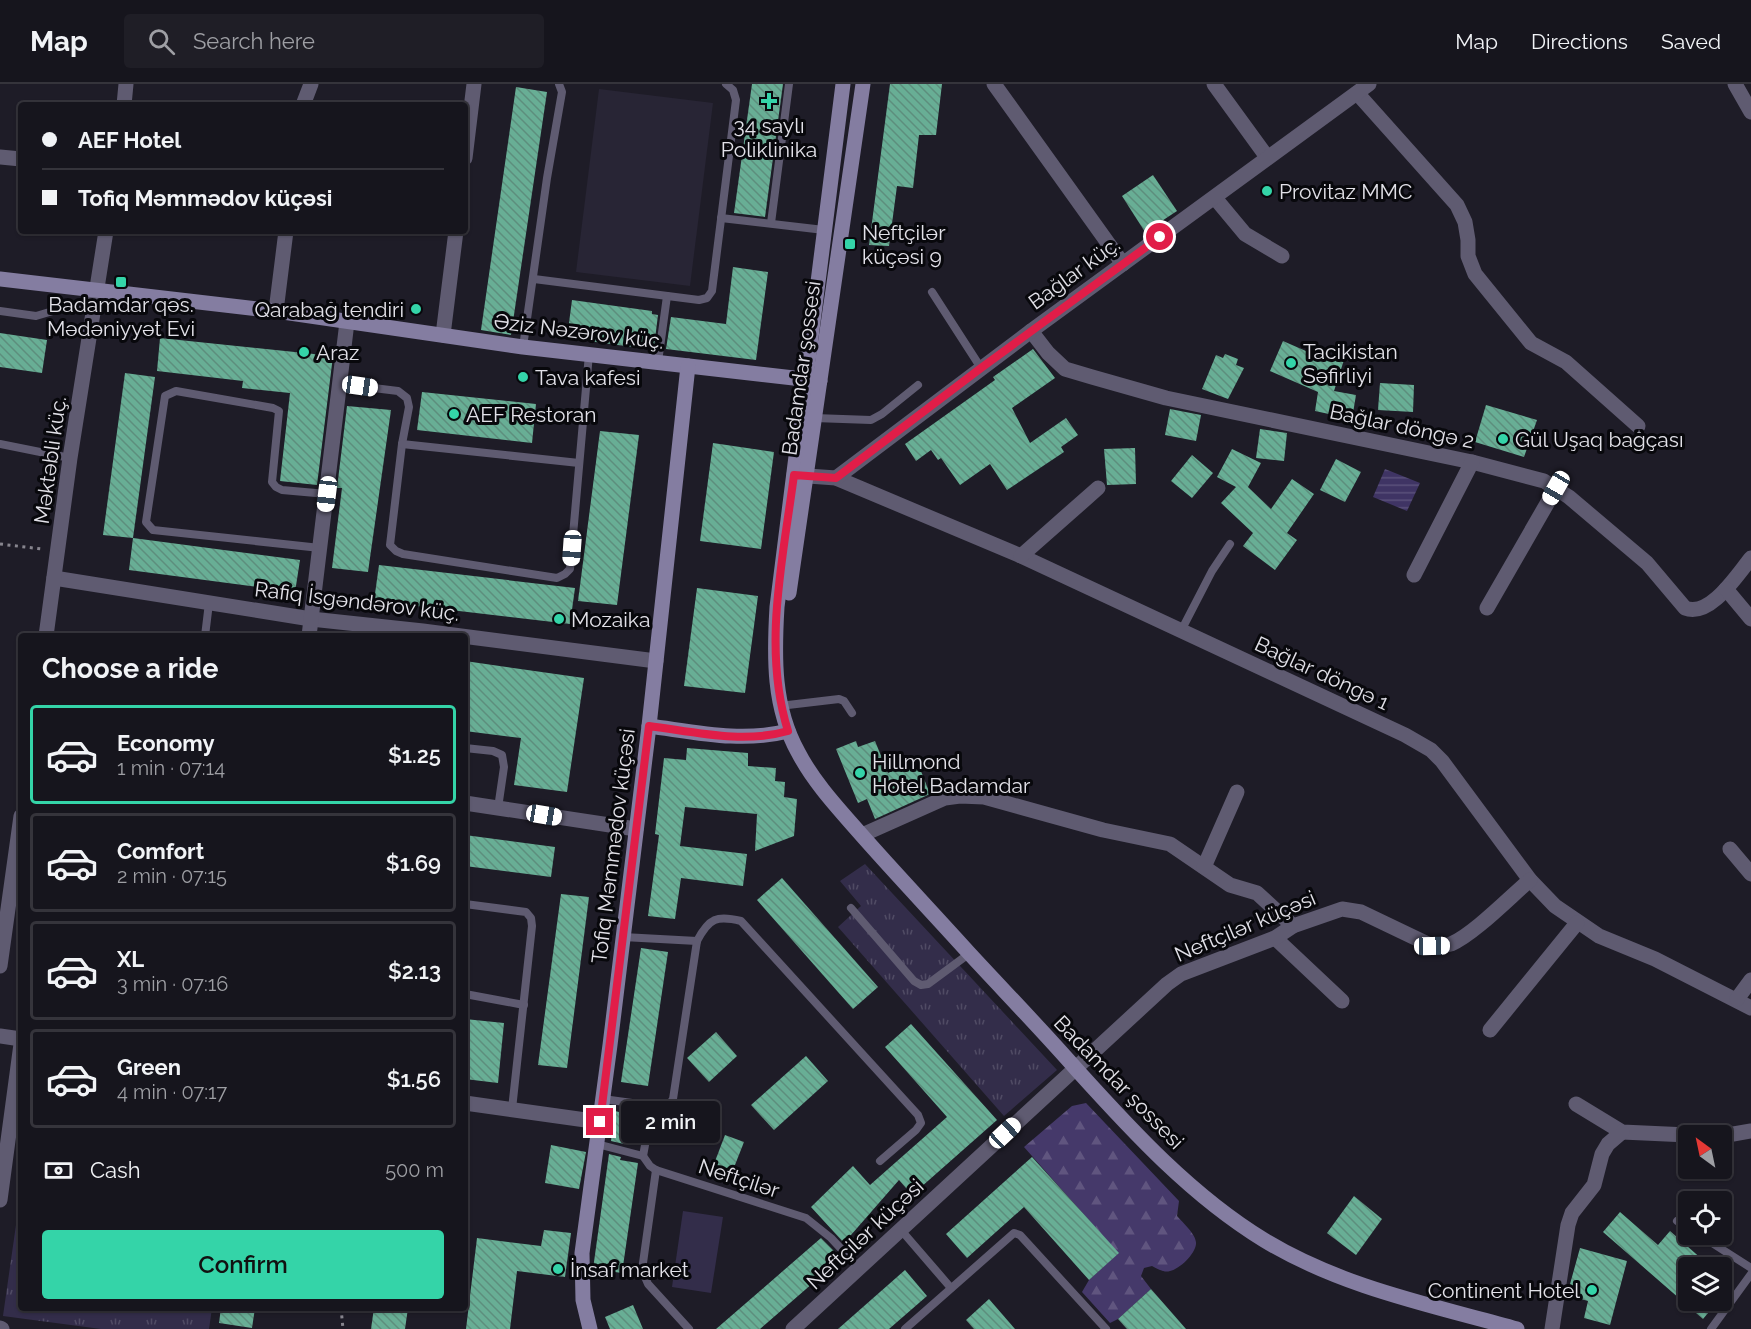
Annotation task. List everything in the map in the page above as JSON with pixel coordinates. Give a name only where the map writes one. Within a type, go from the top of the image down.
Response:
[{"type":"main road","name":"Badamdar şossesi","points":[[843,84],[824,230],[813,380],[814,418],[800,476],[777,607],[775,643],[780,705],[797,752],[810,772],[862,835],[1112,1109],[1190,1186],[1213,1205],[1279,1249],[1323,1270],[1361,1285],[1517,1329]]},
{"type":"main road","name":"Badamdar şossesi","points":[[788,731],[784,645],[800,476],[813,380],[863,84]]},
{"type":"main road","name":"Əziz Nəzərov küç.","points":[[0,279],[276,311],[523,347],[813,380]]},
{"type":"main road","name":"Tofiq Məmmədov küçəsi","points":[[591,1329],[584,1300],[582,1253],[649,726],[688,366]]},
{"type":"main road","points":[[649,726],[743,738],[788,731]]},
{"type":"street","points":[[124,102],[126,84]]},
{"type":"street","points":[[304,102],[311,84]]},
{"type":"street","points":[[468,133],[474,84]]},
{"type":"street","points":[[994,84],[1123,264]]},
{"type":"street","points":[[1214,84],[1268,157]]},
{"type":"street","points":[[1735,84],[1751,112]]},
{"type":"street","points":[[1363,88],[1457,205],[1465,222],[1468,256],[1475,273],[1530,343],[1566,362],[1638,426]]},
{"type":"street","name":"Bağlar küç.","points":[[836,478],[981,368],[1363,88]]},
{"type":"street","points":[[0,157],[18,159]]},
{"type":"street","points":[[1215,198],[1245,234],[1282,256]]},
{"type":"street","name":"Məktəbli küç.","points":[[46,633],[70,458],[105,234]]},
{"type":"street","points":[[276,311],[286,234]]},
{"type":"street","points":[[443,335],[456,234]]},
{"type":"street","points":[[309,633],[347,322]]},
{"type":"street","name":"Bağlar döngə 2","points":[[1031,331],[1048,353],[1065,369],[1092,377],[1166,398],[1472,462],[1534,478],[1556,488],[1647,563],[1685,608],[1691,610],[1707,607],[1726,589],[1751,558]]},
{"type":"street","points":[[1414,575],[1472,462]]},
{"type":"street","name":"Bağlar döngə 1","points":[[800,476],[836,478],[1021,556],[1405,735],[1431,750],[1442,760],[1530,880],[1555,906],[1599,936],[1655,959],[1751,1008]]},
{"type":"street","points":[[1021,556],[1098,488]]},
{"type":"street","points":[[1487,608],[1556,488]]},
{"type":"street","name":"Rafiq İsgəndərov küç.","points":[[54,578],[311,619],[439,633]]},
{"type":"street","points":[[1726,589],[1751,619]]},
{"type":"street","name":"Rafiq İsgəndərov küç.","points":[[468,637],[656,661]]},
{"type":"street","points":[[1204,867],[1237,792]]},
{"type":"street","points":[[862,835],[945,798],[984,797],[1104,830],[1170,844],[1230,885],[1257,893],[1293,926]]},
{"type":"street","points":[[468,803],[636,829]]},
{"type":"street","points":[[0,966],[18,835]]},
{"type":"street","points":[[1730,849],[1751,874]]},
{"type":"street","name":"Neftçilər küçəsi","points":[[793,1329],[1167,984],[1181,974],[1275,938],[1293,926],[1342,909],[1361,912],[1432,946],[1444,946],[1453,943],[1471,930],[1530,880]]},
{"type":"street","points":[[1490,1030],[1577,923]]},
{"type":"street","points":[[1275,938],[1342,1001]]},
{"type":"street","points":[[1737,999],[1751,980]]},
{"type":"street","points":[[0,1036],[18,1040]]},
{"type":"street","points":[[0,1200],[18,1063]]},
{"type":"street","points":[[468,1103],[600,1122]]},
{"type":"street","points":[[1576,1104],[1622,1132],[1678,1135]]},
{"type":"street","points":[[1732,1134],[1751,1131]]},
{"type":"street","points":[[1552,1329],[1568,1225],[1572,1213],[1594,1185],[1602,1154],[1608,1144],[1622,1132]]},
{"type":"lane","points":[[523,347],[547,177],[562,92],[559,84]]},
{"type":"lane","points":[[534,279],[699,300],[706,298],[712,291],[736,100],[733,90],[726,84]]},
{"type":"lane","points":[[771,223],[789,84]]},
{"type":"lane","points":[[721,218],[824,230]]},
{"type":"lane","points":[[932,292],[981,368]]},
{"type":"lane","points":[[658,362],[667,296]]},
{"type":"lane","points":[[0,311],[36,315],[63,308],[93,311]]},
{"type":"lane","points":[[341,384],[398,392],[407,398],[409,407],[402,444],[390,545],[396,551],[403,554],[557,578],[570,569],[589,354]]},
{"type":"lane","points":[[814,418],[871,420],[918,385]]},
{"type":"lane","points":[[320,548],[153,530],[147,525],[165,396],[176,391],[273,408],[279,411],[272,482],[282,490],[327,494]]},
{"type":"lane","points":[[0,444],[70,458]]},
{"type":"lane","points":[[402,444],[579,463]]},
{"type":"lane","points":[[1181,631],[1212,571],[1230,544]]},
{"type":"lane","points":[[205,633],[209,603]]},
{"type":"lane","points":[[788,705],[839,699],[844,701],[852,713]]},
{"type":"lane","points":[[468,748],[493,751],[502,755],[504,766],[498,808]]},
{"type":"lane","points":[[468,904],[526,912],[531,918],[512,1109]]},
{"type":"lane","points":[[851,908],[914,981],[921,985],[928,984],[970,953]]},
{"type":"lane","points":[[603,1099],[661,1107],[669,1105],[673,1099],[698,941],[704,928],[712,921],[724,916],[741,921],[918,1115],[921,1123],[916,1130],[880,1161]]},
{"type":"lane","points":[[623,937],[698,941]]},
{"type":"lane","points":[[468,994],[524,1005]]},
{"type":"lane","points":[[597,1144],[643,1156],[652,1107]]},
{"type":"lane","name":"Neftçilər","points":[[643,1156],[656,1170],[806,1218],[831,1238],[859,1268]]},
{"type":"lane","points":[[656,1170],[642,1270],[648,1284],[689,1329]]},
{"type":"lane","points":[[901,1230],[951,1288]]},
{"type":"lane","points":[[905,1329],[1014,1233],[1020,1235],[1106,1329]]},
{"type":"lane","points":[[1715,1245],[1751,1268]]},
{"type":"lane","points":[[1711,1329],[1751,1274]]},
{"type":"path","points":[[0,544],[58,552]]},
{"type":"path","points":[[341,1311],[343,1329]]},
{"type":"shaded area","points":[[599,89],[713,103],[690,286],[576,272]]},
{"type":"shaded area","points":[[1385,469],[1420,483],[1407,511],[1373,497]]},
{"type":"green space","points":[[865,864],[1057,1070],[1004,1116],[838,927],[861,906],[840,881]]},
{"type":"green space","points":[[1086,1103],[1179,1201],[1177,1216],[1196,1241],[1190,1256],[1174,1270],[1166,1271],[1152,1266],[1144,1268],[1141,1276],[1151,1289],[1118,1319],[1110,1323],[1082,1292],[1089,1280],[1118,1253],[1024,1147],[1072,1106]]},
{"type":"green space","points":[[18,1211],[18,1311],[212,1311],[209,1329],[101,1329],[3,1316]]},
{"type":"green space","points":[[683,1211],[723,1217],[711,1293],[672,1287]]},
{"type":"building","points":[[752,84],[783,84],[765,217],[734,213]]},
{"type":"building","points":[[890,84],[942,84],[936,135],[919,135],[913,188],[897,186],[889,246],[869,245]]},
{"type":"building","points":[[516,87],[547,92],[511,335],[481,330]]},
{"type":"building","points":[[1153,175],[1177,211],[1145,232],[1122,196]]},
{"type":"building","points":[[733,267],[768,272],[756,360],[666,349],[671,317],[726,324]]},
{"type":"building","points":[[572,300],[652,311],[652,314],[658,315],[654,347],[647,346],[647,349],[567,338]]},
{"type":"building","points":[[0,333],[47,340],[42,373],[0,367]]},
{"type":"building","points":[[160,338],[333,356],[317,485],[280,481],[290,393],[242,388],[243,381],[157,371]]},
{"type":"building","points":[[1283,341],[1315,355],[1316,352],[1344,360],[1334,391],[1356,395],[1352,419],[1315,411],[1318,392],[1270,371]]},
{"type":"building","points":[[1033,349],[1055,378],[1012,408],[1030,443],[1066,418],[1078,435],[1061,447],[1064,452],[1007,490],[990,464],[960,485],[941,458],[938,460],[931,450],[916,461],[905,444],[995,380],[993,377]]},
{"type":"building","points":[[1225,354],[1238,359],[1236,365],[1244,368],[1228,399],[1202,389],[1216,355],[1223,358]]},
{"type":"building","points":[[125,373],[155,377],[133,538],[103,535]]},
{"type":"building","points":[[1380,383],[1414,385],[1413,412],[1378,410]]},
{"type":"building","points":[[422,392],[536,404],[532,443],[417,430]]},
{"type":"building","points":[[1486,405],[1537,420],[1524,457],[1475,442]]},
{"type":"building","points":[[347,406],[391,410],[368,572],[332,568],[342,488],[337,488]]},
{"type":"building","points":[[1170,409],[1201,415],[1196,441],[1165,435]]},
{"type":"building","points":[[1260,429],[1287,433],[1284,461],[1256,458]]},
{"type":"building","points":[[600,431],[639,435],[617,605],[578,601]]},
{"type":"building","points":[[713,443],[774,452],[761,549],[700,541]]},
{"type":"building","points":[[1135,448],[1136,484],[1107,485],[1104,449]]},
{"type":"building","points":[[1232,449],[1261,463],[1248,487],[1271,509],[1292,479],[1314,494],[1287,533],[1297,540],[1275,570],[1243,546],[1253,533],[1221,503],[1236,487],[1217,477]]},
{"type":"building","points":[[1192,455],[1213,473],[1192,498],[1171,481]]},
{"type":"building","points":[[1336,459],[1361,472],[1345,502],[1320,490]]},
{"type":"building","points":[[133,538],[300,560],[295,592],[129,570]]},
{"type":"building","points":[[379,565],[575,588],[570,624],[374,601]]},
{"type":"building","points":[[697,588],[758,596],[745,693],[684,686]]},
{"type":"building","points":[[468,661],[584,678],[567,792],[514,785],[521,738],[468,731]]},
{"type":"building","points":[[856,741],[858,747],[875,741],[888,773],[917,761],[930,794],[875,819],[867,799],[858,803],[836,749]]},
{"type":"building","points":[[687,748],[748,753],[748,766],[776,768],[775,781],[785,782],[784,797],[797,799],[794,836],[755,851],[757,814],[685,807],[680,846],[747,854],[743,886],[681,878],[675,919],[648,916],[659,835],[655,834],[664,758],[686,760]]},
{"type":"building","points":[[468,835],[555,847],[551,877],[468,866]]},
{"type":"building","points":[[782,878],[878,987],[853,1009],[757,900]]},
{"type":"building","points":[[561,894],[589,897],[567,1068],[538,1065]]},
{"type":"building","points":[[641,948],[668,952],[648,1086],[621,1082]]},
{"type":"building","points":[[468,1019],[504,1023],[498,1083],[468,1079]]},
{"type":"building","points":[[911,1024],[997,1120],[912,1195],[899,1180],[844,1243],[811,1207],[853,1166],[870,1185],[947,1117],[885,1047]]},
{"type":"building","points":[[716,1032],[737,1056],[709,1082],[687,1058]]},
{"type":"building","points":[[806,1056],[828,1081],[774,1130],[751,1105]]},
{"type":"building","points":[[615,1111],[631,1115],[624,1144],[611,1141]]},
{"type":"building","points":[[725,1135],[744,1142],[733,1170],[714,1164]]},
{"type":"building","points":[[551,1145],[586,1152],[579,1189],[545,1183]]},
{"type":"building","points":[[609,1154],[621,1157],[620,1160],[638,1163],[622,1273],[593,1269]]},
{"type":"building","points":[[1032,1157],[1119,1253],[1089,1280],[1024,1207],[967,1258],[946,1234]]},
{"type":"building","points":[[1354,1196],[1382,1219],[1356,1255],[1327,1233]]},
{"type":"building","points":[[1620,1212],[1658,1245],[1670,1231],[1678,1238],[1678,1245],[1686,1245],[1700,1257],[1678,1257],[1678,1297],[1603,1232]]},
{"type":"building","points":[[544,1230],[571,1233],[565,1277],[517,1271],[510,1329],[466,1329],[477,1238],[541,1246]]},
{"type":"building","points":[[821,1238],[836,1253],[832,1257],[836,1263],[760,1329],[716,1329]]},
{"type":"building","points":[[1580,1248],[1627,1261],[1610,1325],[1584,1318],[1588,1301],[1567,1295]]},
{"type":"building","points":[[905,1270],[927,1296],[889,1329],[838,1329]]},
{"type":"building","points":[[1151,1289],[1186,1329],[1127,1329],[1118,1319]]},
{"type":"building","points":[[989,1299],[1015,1329],[974,1329],[966,1320]]},
{"type":"building","points":[[633,1305],[643,1329],[610,1329],[605,1317]]},
{"type":"building","points":[[221,1311],[255,1311],[252,1328],[219,1323]]},
{"type":"building","points":[[374,1311],[408,1311],[405,1329],[371,1329]]},
{"type":"building","points":[[1694,1311],[1710,1311],[1703,1319]]},
{"type":"place","name":"34 saylı Poliklinika","points":[[769,101]]},
{"type":"place","name":"Provitaz MMC","points":[[1267,191]]},
{"type":"place","name":"Neftçilər küçəsi 9","points":[[850,244]]},
{"type":"place","name":"Badamdar qəs. Mədəniyyət Evi","points":[[121,282]]},
{"type":"place","name":"Qarabağ tendiri","points":[[416,309]]},
{"type":"place","name":"Araz","points":[[304,352]]},
{"type":"place","name":"Tacikistan Səfirliyi","points":[[1291,363]]},
{"type":"place","name":"Tava kafesi","points":[[523,377]]},
{"type":"place","name":"AEF Restoran","points":[[454,414]]},
{"type":"place","name":"Gül Uşaq bağçası","points":[[1503,439]]},
{"type":"place","name":"Mozaika","points":[[559,619]]},
{"type":"place","name":"Hillmond Hotel Badamdar","points":[[860,773]]},
{"type":"place","name":"İnsaf market","points":[[558,1269]]},
{"type":"place","name":"Continent Hotel","points":[[1592,1290]]},
{"type":"route","points":[[600,1122],[649,726],[743,738],[788,731],[780,705],[775,643],[777,607],[794,475],[836,478],[1160,237]]}]
